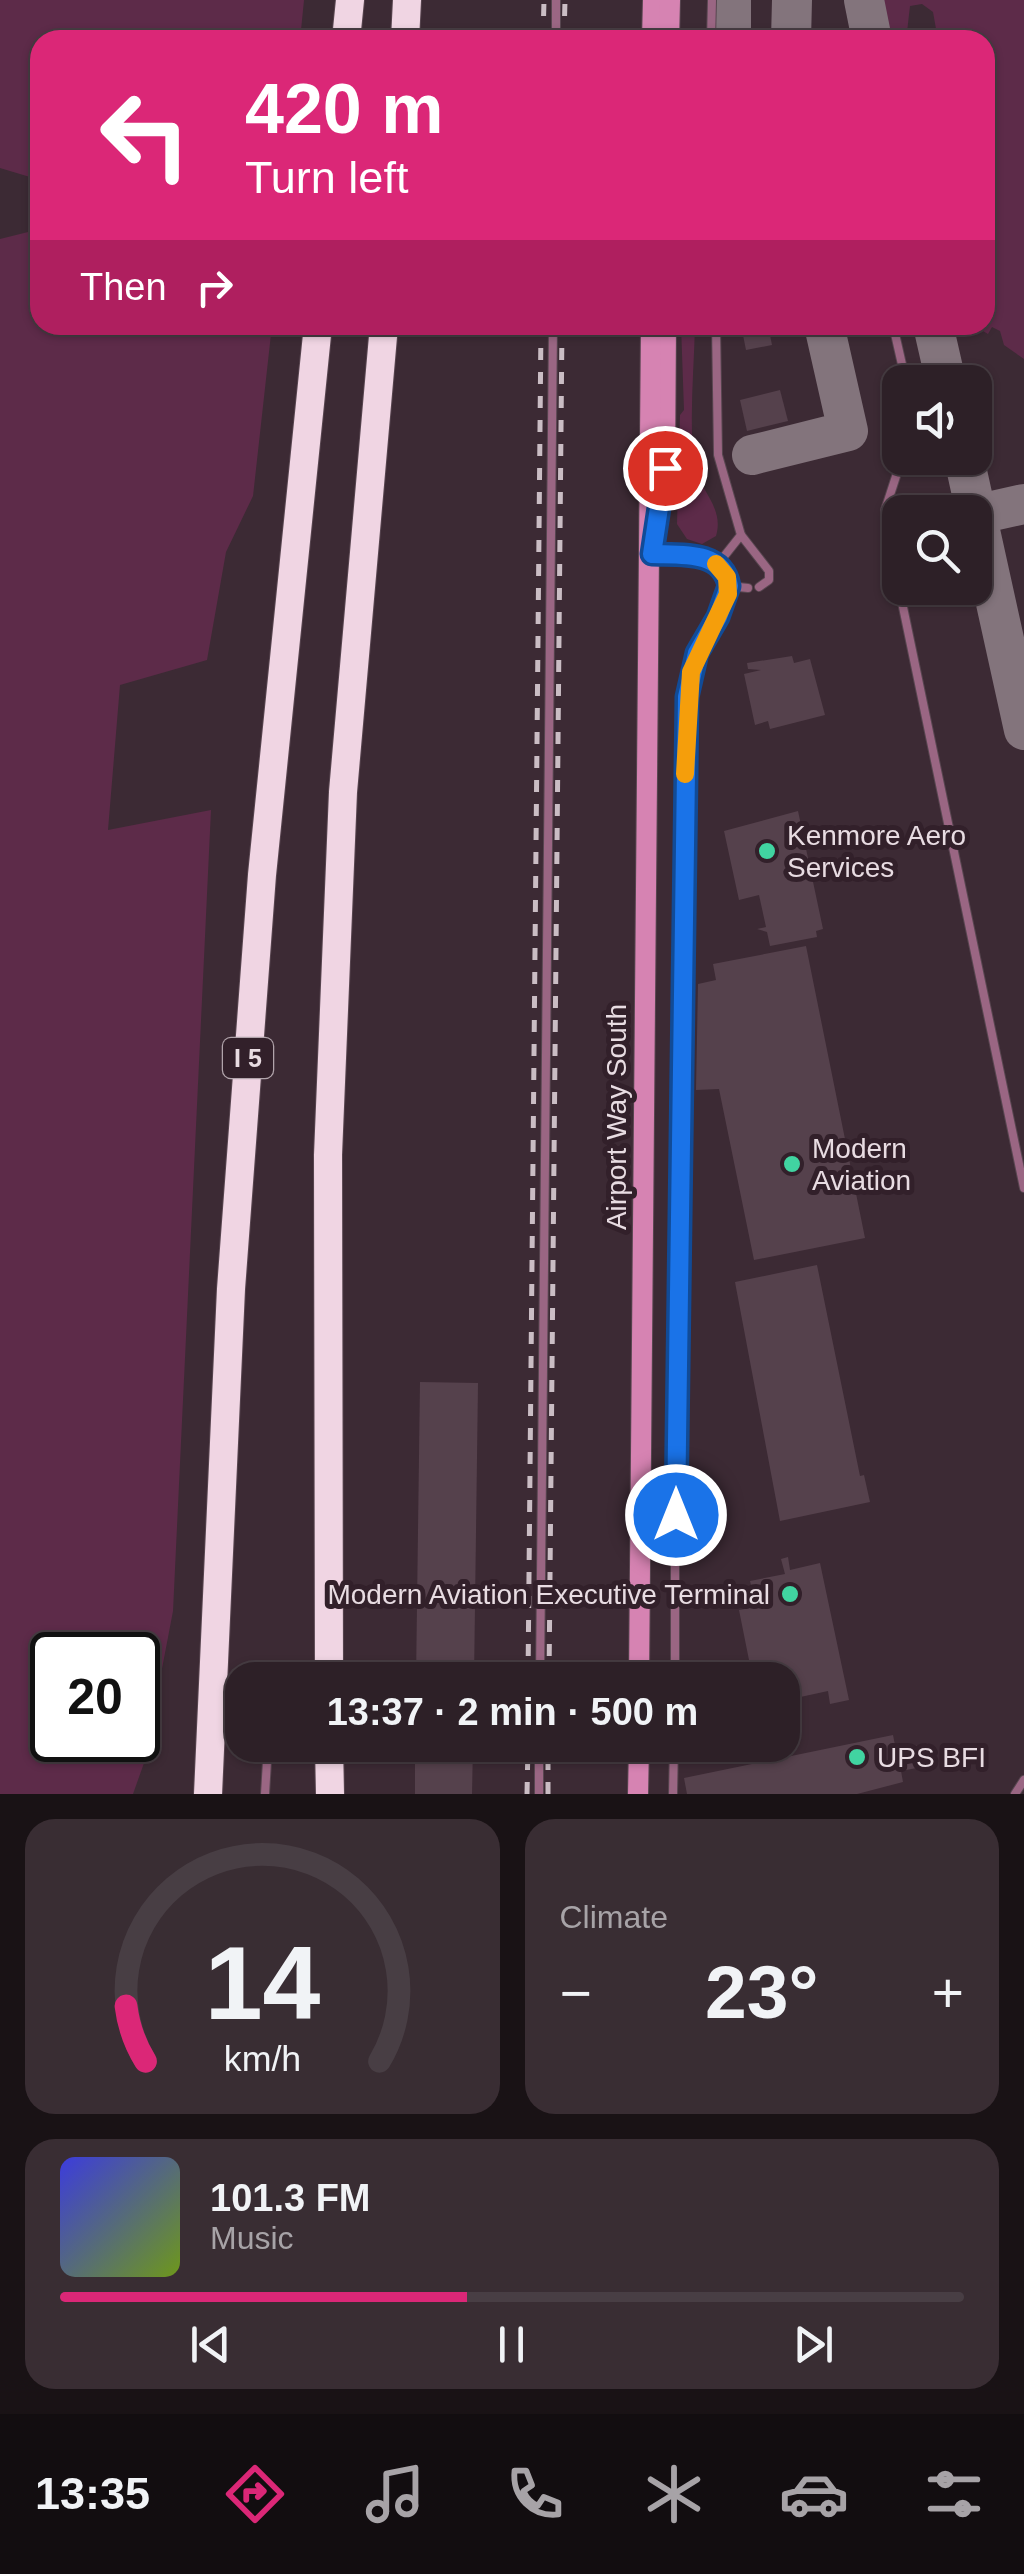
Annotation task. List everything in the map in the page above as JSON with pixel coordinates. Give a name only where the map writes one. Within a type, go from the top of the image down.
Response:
[{"type":"highway","points":[[347,30],[350,0]]},
{"type":"highway","points":[[405,30],[407,0]]},
{"type":"highway","name":"I 5","points":[[208,1794],[218,1522],[244,1112],[262,874],[317,335]]},
{"type":"highway","points":[[327,1662],[330,1117],[344,792],[383,335]]},
{"type":"highway","points":[[329,1762],[330,1794]]},
{"type":"main road","points":[[652,0],[652,30]]},
{"type":"main road","points":[[670,0],[670,30]]},
{"type":"main road","name":"Airport Way South","points":[[639,1662],[646,742],[652,554],[650,335]]},
{"type":"main road","name":"Airport Way South","points":[[652,554],[665,468],[666,335]]},
{"type":"main road","points":[[638,1794],[639,1762]]},
{"type":"lane","points":[[556,0],[556,30]]},
{"type":"lane","points":[[712,0],[712,30]]},
{"type":"lane","points":[[540,1662],[553,335]]},
{"type":"lane","points":[[716,335],[718,455],[741,535],[768,572],[768,580],[759,587]]},
{"type":"lane","points":[[896,335],[902,365]]},
{"type":"lane","points":[[896,475],[885,510],[888,535],[1024,1188]]},
{"type":"lane","points":[[718,564],[741,535]]},
{"type":"lane","points":[[652,554],[700,556],[718,564],[729,586],[718,617],[697,653],[687,697],[676,1328],[675,1662]]},
{"type":"lane","points":[[729,586],[748,588]]},
{"type":"lane","points":[[265,1794],[267,1762]]},
{"type":"lane","points":[[539,1762],[539,1794]]},
{"type":"lane","points":[[673,1794],[674,1762]]},
{"type":"lane","points":[[1015,1794],[1024,1780]]},
{"type":"shaded area","points":[[0,0],[304,0],[301,30],[30,30],[30,177],[0,168]]},
{"type":"shaded area","points":[[877,0],[1024,0],[1024,359],[1004,345],[1000,331],[995,328],[995,30],[936,30],[933,12],[922,4],[910,6],[907,30],[883,30]]},
{"type":"shaded area","points":[[30,232],[30,335],[271,335],[253,496],[226,552],[207,660],[120,685],[108,830],[211,810],[173,1611],[160,1679],[160,1632],[30,1632],[30,1762],[144,1762],[133,1794],[0,1794],[0,239]]},
{"type":"shaded area","points":[[681,335],[695,335],[694,462],[718,525],[716,536],[702,544],[687,539],[677,524],[680,415],[684,410]]},
{"type":"building","points":[[743,335],[770,335],[772,345],[746,350]]},
{"type":"building","points":[[780,390],[788,421],[747,431],[740,400]]},
{"type":"building","points":[[792,656],[794,663],[810,659],[825,715],[770,729],[768,721],[755,725],[744,674],[761,670],[748,669],[747,663]]},
{"type":"building","points":[[798,811],[823,929],[816,931],[817,937],[770,946],[767,932],[757,929],[766,927],[759,895],[739,900],[724,831]]},
{"type":"building","name":"Modern Aviation","points":[[806,946],[865,1238],[754,1260],[719,1089],[696,1090],[698,984],[716,980],[713,964]]},
{"type":"building","name":"Modern Aviation","points":[[817,1265],[860,1476],[864,1475],[870,1502],[780,1521],[735,1282]]},
{"type":"building","points":[[420,1382],[478,1383],[474,1662],[416,1662]]},
{"type":"building","points":[[788,1557],[790,1570],[820,1563],[849,1700],[830,1704],[828,1691],[800,1697],[800,1662],[749,1662],[739,1610],[756,1607],[750,1581],[785,1574],[781,1559]]},
{"type":"building","name":"UPS BFI","points":[[893,1735],[896,1750],[928,1743],[932,1765],[901,1771],[903,1782],[857,1794],[687,1794],[684,1778],[762,1762],[800,1762],[800,1754]]},
{"type":"building","points":[[415,1762],[473,1762],[472,1794],[415,1794]]},
{"type":"taxiway","points":[[731,0],[731,30]]},
{"type":"taxiway","points":[[791,30],[792,0]]},
{"type":"taxiway","points":[[864,0],[870,30]]},
{"type":"taxiway","points":[[752,455],[848,431],[826,335]]},
{"type":"taxiway","points":[[935,335],[942,365]]},
{"type":"taxiway","points":[[968,475],[1024,730]]},
{"type":"taxiway","points":[[992,511],[1024,504]]},
{"type":"railway","points":[[543,30],[544,0]]},
{"type":"railway","points":[[564,30],[565,0]]},
{"type":"railway","points":[[528,1662],[541,335]]},
{"type":"railway","points":[[549,1662],[562,335]]},
{"type":"railway","points":[[527,1794],[528,1762]]},
{"type":"railway","points":[[548,1762],[548,1794]]},
{"type":"slow traffic","points":[[685,774],[691,672],[728,594],[727,577],[716,564]]},
{"type":"place","name":"Kenmore Aero Services","points":[[767,851]]},
{"type":"place","name":"Modern Aviation","points":[[792,1164]]},
{"type":"place","name":"Modern Aviation Executive Terminal","points":[[790,1594]]},
{"type":"place","name":"UPS BFI","points":[[857,1757]]},
{"type":"route","points":[[665,468],[652,554],[700,556],[718,564],[729,586],[718,617],[697,653],[687,697],[676,1515]]}]
